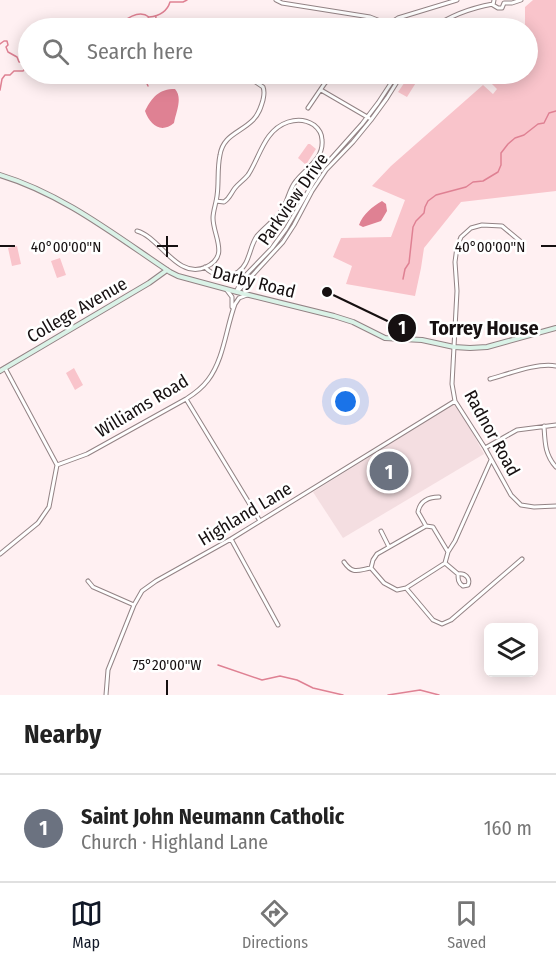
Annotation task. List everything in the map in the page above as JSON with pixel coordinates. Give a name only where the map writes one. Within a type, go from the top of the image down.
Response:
[{"type":"main road","name":"Darby Road","points":[[0,175],[18,180],[84,214],[178,276],[334,316],[353,322],[385,338],[422,340],[470,348],[487,347],[556,328]]},
{"type":"main road","name":"College Avenue","points":[[0,371],[149,283],[167,270]]},
{"type":"street","points":[[276,0],[282,3],[373,18]]},
{"type":"street","points":[[398,18],[457,0]]},
{"type":"street","points":[[448,18],[493,2],[496,8],[500,8],[504,1],[512,3],[521,0]]},
{"type":"street","points":[[137,231],[148,236],[179,264],[194,269],[205,267],[215,260],[219,240],[213,215],[220,154],[229,137],[256,117],[265,94],[263,87],[259,84]]},
{"type":"street","points":[[308,108],[327,84]]},
{"type":"street","name":"Parkview Drive","points":[[369,118],[391,84]]},
{"type":"street","name":"Parkview Drive","points":[[237,292],[241,280],[268,255],[292,225],[320,171],[349,142],[387,98],[396,84]]},
{"type":"street","points":[[321,90],[369,118]]},
{"type":"street","points":[[205,267],[210,272],[226,275],[233,275],[242,268],[256,237],[278,215],[294,183],[319,155],[321,133],[306,121],[290,121],[280,125],[265,140],[246,177],[228,199],[222,203],[216,201]]},
{"type":"street","name":"Radnor Road","points":[[520,241],[502,226],[482,225],[471,228],[462,237],[457,247],[452,384],[455,401],[511,495],[520,505],[556,506]]},
{"type":"street","name":"Williams Road","points":[[226,289],[232,299],[231,315]]},
{"type":"street","name":"Williams Road","points":[[57,465],[87,454],[198,391],[216,366],[231,315],[239,298],[247,295]]},
{"type":"street","points":[[490,379],[549,364],[556,366]]},
{"type":"street","points":[[0,554],[38,524],[49,507],[57,465],[5,368]]},
{"type":"street","points":[[186,399],[260,521]]},
{"type":"street","name":"Highland Lane","points":[[106,695],[108,670],[134,605],[142,591],[455,401]]},
{"type":"street","points":[[485,448],[517,430],[556,425]]},
{"type":"street","points":[[544,426],[546,450],[556,467]]},
{"type":"street","points":[[371,568],[384,583],[397,590],[406,588],[446,563],[448,552],[491,460]]},
{"type":"street","points":[[426,526],[418,512],[419,507],[423,501],[439,497]]},
{"type":"street","points":[[371,568],[377,554],[426,526],[433,527],[448,552]]},
{"type":"street","points":[[381,531],[389,547]]},
{"type":"street","points":[[231,539],[278,625]]},
{"type":"street","points":[[406,588],[433,620],[442,624],[466,608],[522,559]]},
{"type":"street","points":[[344,562],[349,569],[354,571],[371,568]]},
{"type":"street","points":[[446,563],[458,574],[467,577],[468,585],[460,584],[458,574]]},
{"type":"street","points":[[88,581],[93,587],[134,605]]},
{"type":"shaded area","points":[[533,0],[556,0],[556,191],[461,202],[424,248],[415,296],[346,284],[352,266],[333,257],[341,238],[391,237],[405,200],[372,186],[391,166],[483,85],[493,94],[497,89],[492,84],[538,84],[538,18],[525,18],[525,7]]},
{"type":"shaded area","points":[[404,84],[415,84],[407,97],[398,92]]},
{"type":"shaded area","points":[[175,89],[179,101],[174,123],[160,128],[153,124],[145,111],[157,95],[165,90]]},
{"type":"shaded area","points":[[308,144],[316,149],[305,164],[298,158]]},
{"type":"shaded area","points":[[382,201],[386,204],[387,211],[381,221],[363,227],[359,225],[368,211]]},
{"type":"shaded area","points":[[17,246],[21,264],[12,266],[8,248]]},
{"type":"shaded area","points":[[60,258],[66,275],[57,278],[51,261]]},
{"type":"shaded area","points":[[74,368],[83,385],[75,390],[66,373]]},
{"type":"shaded area","points":[[454,404],[458,406],[484,454],[343,538],[313,492]]},
{"type":"waterway","points":[[129,18],[141,14],[149,17],[156,16],[165,11],[170,2],[187,0]]},
{"type":"waterway","points":[[0,44],[7,41],[8,52],[18,60]]},
{"type":"waterway","points":[[0,90],[5,75],[18,71]]},
{"type":"waterway","points":[[403,279],[409,263],[413,227],[424,213],[428,201],[436,195],[466,187],[473,182],[483,181],[498,172],[501,165],[501,153],[508,144],[538,124],[544,123],[549,113],[556,111]]},
{"type":"waterway","points":[[218,665],[262,680],[280,676],[297,680],[313,688],[343,695]]},
{"type":"waterway","points":[[388,695],[420,690],[439,695]]},
{"type":"place","name":"Torrey House","points":[[327,292]]},
{"type":"place","name":"Saint John Neumann Catholic","points":[[389,471]]}]
